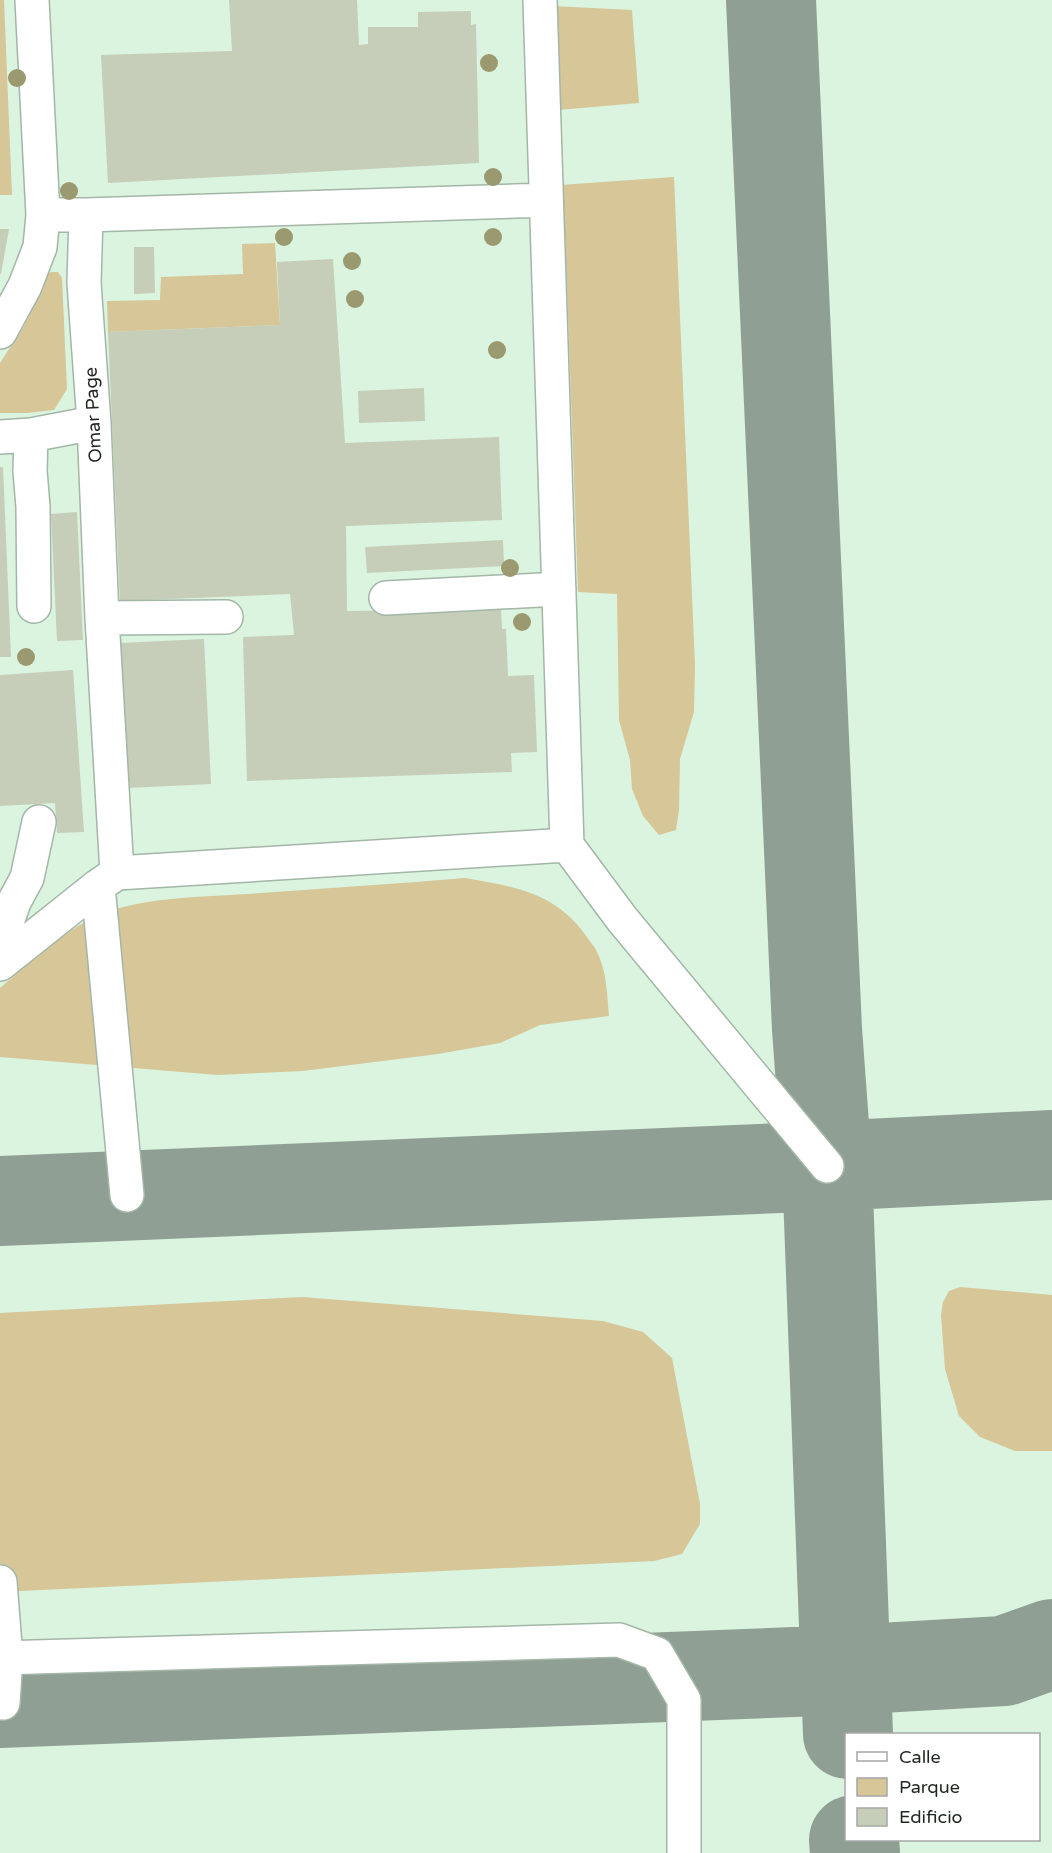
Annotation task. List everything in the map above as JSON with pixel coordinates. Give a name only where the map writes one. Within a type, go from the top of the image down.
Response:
[{"type":"lane","points":[[0,332],[25,286],[40,247],[43,215],[32,0]]},
{"type":"lane","points":[[540,0],[567,844],[622,919],[827,1166]]},
{"type":"lane","points":[[43,215],[546,200]]},
{"type":"lane","name":"Omar Page","points":[[86,215],[84,283],[94,423],[102,618],[107,880],[127,1195]]},
{"type":"lane","points":[[34,606],[33,507],[30,471],[15,436],[94,423]]},
{"type":"lane","points":[[386,598],[559,589]]},
{"type":"lane","points":[[102,618],[226,617]]},
{"type":"lane","points":[[1,963],[5,928],[14,902],[27,878],[39,822]]},
{"type":"lane","points":[[1,963],[107,880],[567,844]]},
{"type":"lane","points":[[0,1582],[3,1703]]},
{"type":"lane","points":[[3,1658],[619,1640],[657,1654],[684,1700],[684,1853]]},
{"type":"shaded area","points":[[0,0],[1052,0],[1052,1853],[0,1853]]},
{"type":"green space","points":[[0,0],[4,0],[12,195],[0,195]]},
{"type":"green space","points":[[553,6],[632,10],[639,103],[558,110]]},
{"type":"green space","points":[[674,177],[695,665],[694,712],[680,759],[679,810],[676,830],[659,835],[643,816],[632,789],[630,760],[619,720],[617,594],[578,592],[567,285],[560,185]]},
{"type":"green space","points":[[275,243],[280,325],[108,332],[107,301],[160,300],[161,277],[243,274],[242,244]]},
{"type":"green space","points":[[51,272],[58,272],[62,278],[67,389],[54,410],[0,413],[0,363],[24,326],[44,276]]},
{"type":"green space","points":[[465,878],[533,894],[562,910],[575,922],[594,946],[603,967],[609,1016],[540,1025],[500,1043],[438,1054],[303,1071],[218,1075],[0,1057],[0,988],[64,935],[107,912],[141,903],[176,898]]},
{"type":"green space","points":[[960,1287],[1052,1295],[1052,1451],[1015,1451],[980,1437],[959,1416],[945,1369],[941,1315],[943,1302],[949,1291]]},
{"type":"green space","points":[[302,1297],[603,1321],[643,1332],[672,1358],[700,1504],[700,1524],[682,1554],[654,1561],[0,1592],[0,1313]]},
{"type":"building","points":[[229,0],[357,0],[359,45],[368,44],[368,27],[418,27],[418,12],[471,11],[471,25],[476,24],[479,163],[108,183],[101,55],[232,51]]},
{"type":"building","points":[[0,229],[9,229],[1,274],[0,274]]},
{"type":"building","points":[[134,247],[154,247],[155,293],[134,294]]},
{"type":"building","points":[[333,259],[345,443],[499,437],[502,520],[346,526],[347,611],[501,609],[502,629],[506,629],[508,676],[534,675],[537,752],[511,753],[512,772],[247,781],[243,637],[294,635],[290,594],[120,601],[108,332],[280,325],[277,262]]},
{"type":"building","points":[[424,388],[425,421],[359,423],[358,391]]},
{"type":"building","points":[[0,467],[3,467],[11,657],[0,657]]},
{"type":"building","points":[[77,512],[83,640],[57,641],[51,514]]},
{"type":"building","points":[[503,540],[504,566],[367,573],[365,547]]},
{"type":"building","points":[[204,639],[211,784],[127,788],[120,643]]},
{"type":"building","points":[[73,670],[84,832],[57,833],[55,803],[0,806],[0,675]]},
{"type":"taxiway","points":[[771,0],[817,1029],[827,1166],[848,1733]]},
{"type":"taxiway","points":[[0,1201],[1052,1155]]},
{"type":"taxiway","points":[[0,1703],[845,1670],[1004,1661],[1052,1644]]},
{"type":"taxiway","points":[[854,1841],[855,1853]]}]
